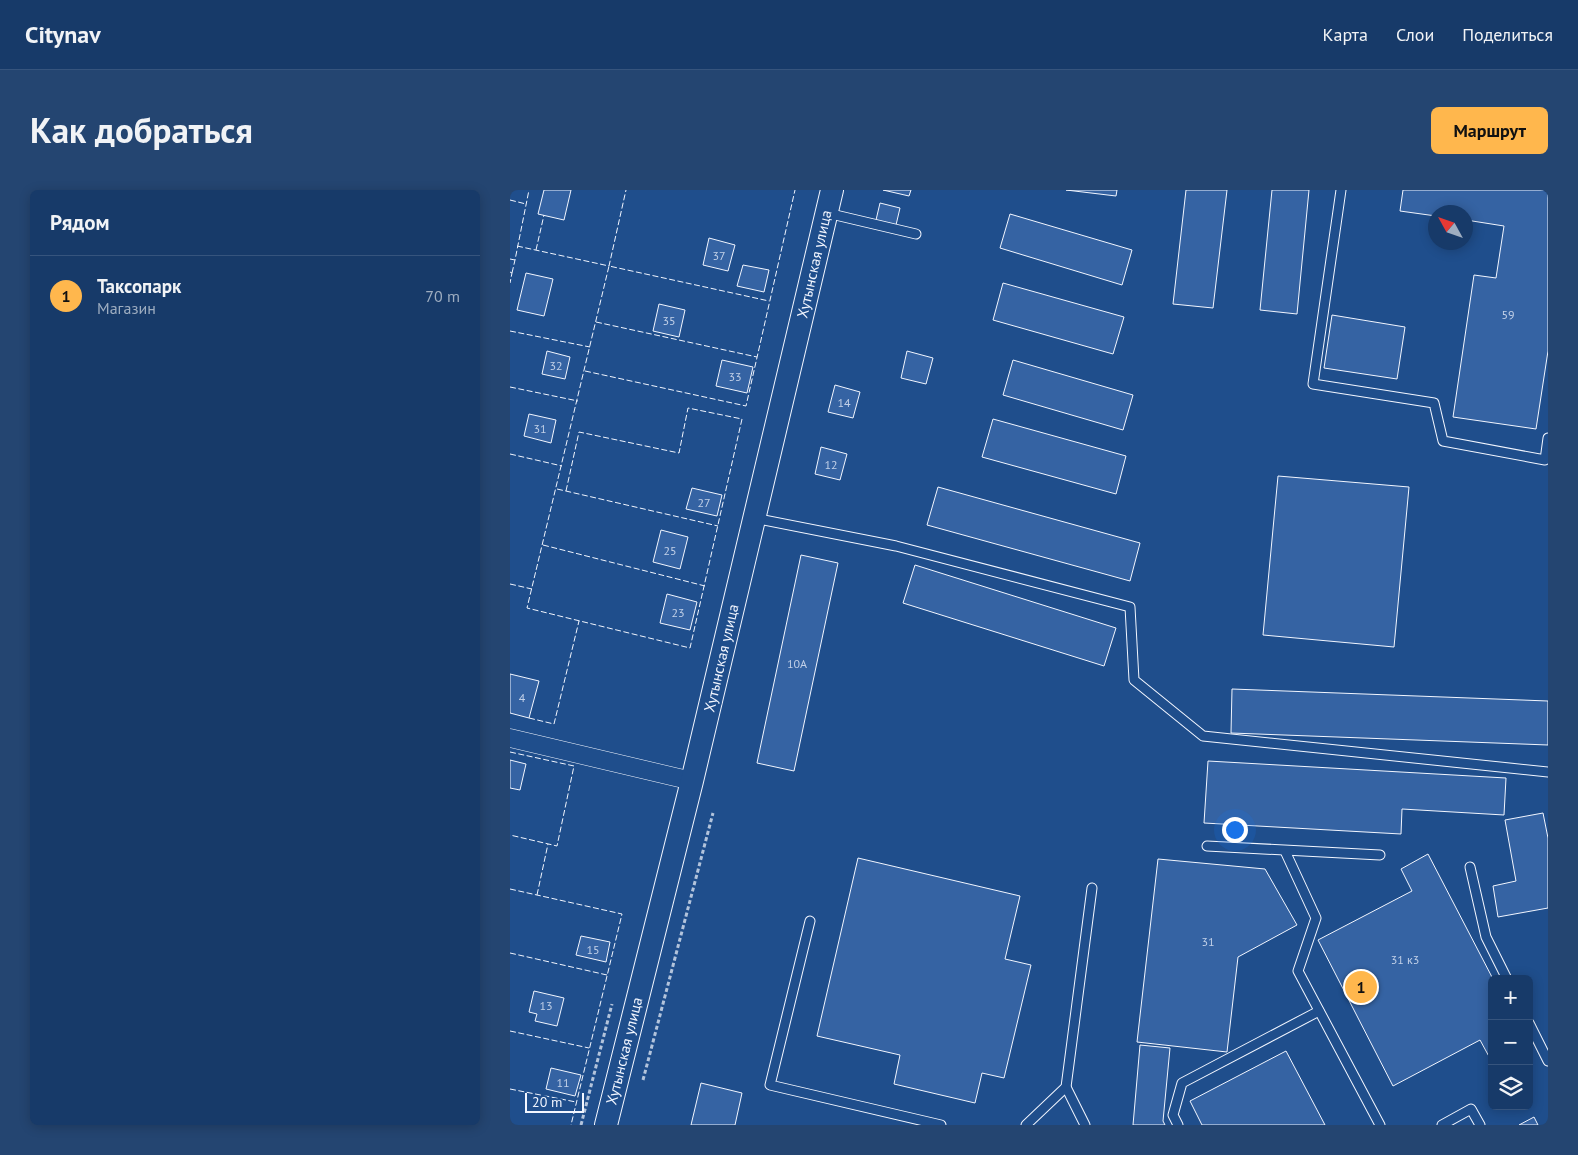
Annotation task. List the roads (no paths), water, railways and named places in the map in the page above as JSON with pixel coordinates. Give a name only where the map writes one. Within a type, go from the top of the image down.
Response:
[{"type":"street","name":"Хутынская улица","points":[[606,1125],[692,781],[832,190]]},
{"type":"street","points":[[510,738],[692,781]]},
{"type":"lane","points":[[1340,190],[1313,384],[1434,403],[1443,441],[1545,460],[1548,438]]},
{"type":"lane","points":[[827,213],[916,234]]},
{"type":"lane","points":[[754,518],[896,546],[1130,607],[1134,680],[1203,736],[1548,772]]},
{"type":"lane","points":[[1207,846],[1380,856]]},
{"type":"lane","points":[[1285,852],[1316,918],[1298,971],[1380,1125]]},
{"type":"lane","points":[[1470,867],[1486,937],[1505,975]]},
{"type":"lane","points":[[1085,1125],[1066,1087],[1092,888]]},
{"type":"lane","points":[[810,921],[770,1085],[941,1125]]},
{"type":"lane","points":[[1178,1125],[1173,1115],[1182,1083],[1319,1011]]},
{"type":"lane","points":[[1533,1032],[1548,1061]]},
{"type":"lane","points":[[1026,1125],[1066,1087]]},
{"type":"lane","points":[[1442,1125],[1471,1109],[1480,1125]]},
{"type":"place","name":"Таксопарк","points":[[1361,987]]}]
